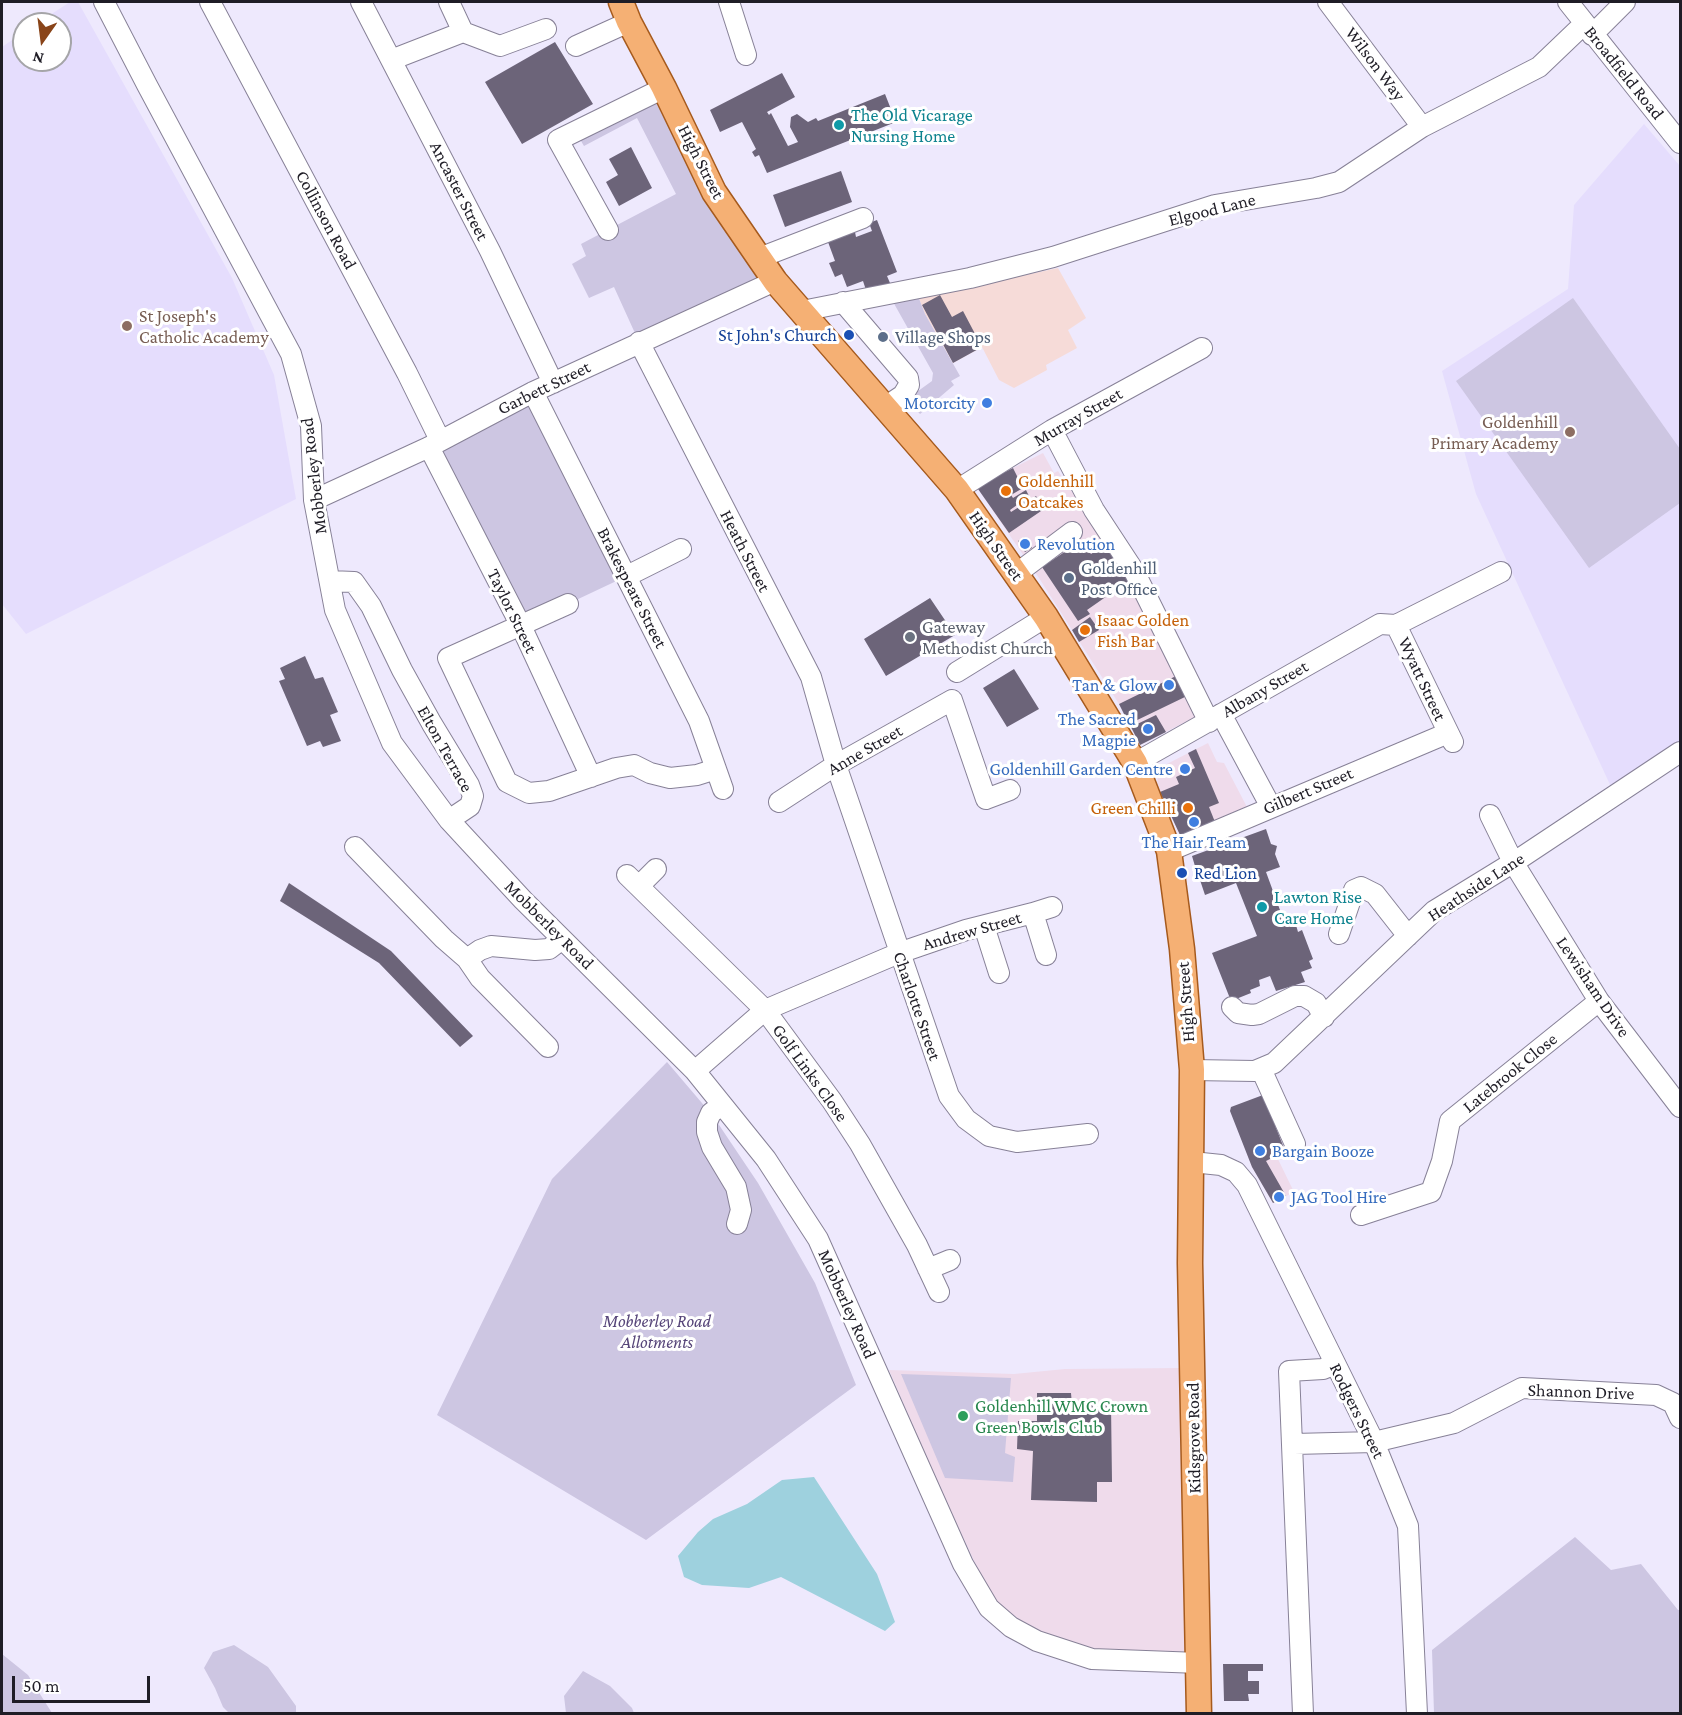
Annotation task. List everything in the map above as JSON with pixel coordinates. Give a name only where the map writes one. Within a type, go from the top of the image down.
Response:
[{"type":"main road","name":"High Street","points":[[625,12],[714,192],[775,281],[957,490],[1046,617],[1135,763],[1169,851],[1182,949],[1192,1070],[1190,1134],[1192,1162]]},
{"type":"main road","name":"Kidsgrove Road","points":[[1192,1162],[1190,1263],[1199,1713]]},
{"type":"street","name":"Mobberley Road","points":[[104,2],[291,354],[311,426],[314,500],[335,610],[392,743],[449,820],[523,900],[694,1071],[766,1159],[818,1239],[963,1564],[989,1608],[1011,1627],[1037,1641],[1092,1659],[1199,1663]]},
{"type":"street","name":"Collinson Road","points":[[210,2],[396,352],[434,444]]},
{"type":"street","name":"Ancaster Street","points":[[361,2],[490,251],[553,383]]},
{"type":"street","points":[[449,2],[463,32]]},
{"type":"street","points":[[729,2],[746,55]]},
{"type":"street","name":"Wilson Way","points":[[1328,2],[1422,127]]},
{"type":"street","name":"Broadfield Road","points":[[1568,2],[1680,143]]},
{"type":"street","name":"Elgood Lane","points":[[802,311],[970,278],[1053,257],[1215,205],[1339,182],[1422,127],[1539,67],[1625,2]]},
{"type":"street","points":[[576,45],[625,12]]},
{"type":"street","points":[[391,60],[463,32],[500,46],[546,29]]},
{"type":"street","points":[[608,230],[558,140],[575,141],[664,88]]},
{"type":"street","points":[[759,258],[862,218]]},
{"type":"street","name":"Garbett Street","points":[[314,500],[434,444],[533,392],[775,281]]},
{"type":"street","points":[[843,302],[908,378],[909,385],[903,395],[885,407]]},
{"type":"street","name":"Heath Street","points":[[639,342],[811,677],[836,765]]},
{"type":"street","name":"Murray Street","points":[[957,490],[1052,430],[1202,348]]},
{"type":"street","name":"Brakespeare Street","points":[[533,392],[699,721],[723,789]]},
{"type":"street","points":[[1052,430],[1094,510],[1134,571],[1215,718],[1270,807]]},
{"type":"street","name":"Taylor Street","points":[[434,444],[591,777]]},
{"type":"street","points":[[1016,574],[1072,532]]},
{"type":"street","points":[[627,576],[681,549]]},
{"type":"street","name":"Albany Street","points":[[1135,763],[1380,624],[1396,625],[1502,572]]},
{"type":"street","name":"Elton Terrace","points":[[330,581],[354,582],[371,606],[402,670],[469,785],[473,796],[470,806],[449,820]]},
{"type":"street","points":[[568,604],[448,658],[507,782],[529,793],[549,791],[616,768],[634,765],[650,773],[670,778],[697,775],[716,769]]},
{"type":"street","points":[[957,672],[1046,617]]},
{"type":"street","name":"Wyatt Street","points":[[1396,625],[1450,738]]},
{"type":"street","name":"Anne Street","points":[[779,802],[881,734],[952,700],[986,799],[1010,790]]},
{"type":"street","name":"Gilbert Street","points":[[1169,851],[1270,807],[1450,738]]},
{"type":"street","name":"Heathside Lane","points":[[1261,1069],[1274,1063],[1434,911],[1680,752]]},
{"type":"street","name":"Charlotte Street","points":[[836,765],[949,1096],[966,1119],[989,1136],[1017,1142],[1089,1134]]},
{"type":"street","name":"Lewisham Drive","points":[[1490,815],[1513,862],[1599,1001],[1680,1107]]},
{"type":"street","points":[[355,847],[444,939],[467,959],[480,978],[548,1047]]},
{"type":"street","name":"Golf Links Close","points":[[657,868],[633,881],[765,1010],[861,1144],[917,1245],[939,1292]]},
{"type":"street","points":[[1338,934],[1354,890],[1361,887],[1376,894],[1407,936]]},
{"type":"street","name":"Andrew Street","points":[[694,1071],[765,1010],[899,953],[1053,907]]},
{"type":"street","name":"Andrew Street","points":[[1033,913],[1046,956]]},
{"type":"street","points":[[984,926],[999,973]]},
{"type":"street","points":[[467,959],[491,946],[549,949],[562,939]]},
{"type":"street","points":[[1232,1007],[1238,1013],[1259,1014],[1295,996],[1304,996],[1316,1003],[1324,1017]]},
{"type":"street","name":"Latebrook Close","points":[[1361,1215],[1391,1205],[1434,1198],[1450,1121],[1599,1001]]},
{"type":"street","points":[[1192,1070],[1255,1071],[1261,1069],[1295,1144]]},
{"type":"street","points":[[722,1105],[711,1113],[707,1122],[707,1132],[712,1147],[736,1187],[741,1210],[737,1224]]},
{"type":"street","name":"Rodgers Street","points":[[1192,1162],[1221,1165],[1236,1172],[1247,1185],[1374,1442],[1408,1526],[1417,1713]]},
{"type":"street","points":[[928,1269],[950,1260]]},
{"type":"street","points":[[1303,1713],[1294,1444],[1289,1371],[1323,1369],[1335,1364]]},
{"type":"street","name":"Shannon Drive","points":[[1294,1444],[1374,1442],[1454,1424],[1522,1388],[1656,1395],[1673,1403],[1680,1418]]},
{"type":"shaded area","name":"St Joseph's Catholic Academy","points":[[70,2],[78,2],[232,278],[274,375],[296,499],[26,634],[2,604],[2,47],[12,40],[12,72],[72,72],[72,12],[55,12]]},
{"type":"shaded area","name":"Goldenhill Primary Academy","points":[[1644,124],[1680,166],[1680,744],[1612,789],[1476,494],[1442,371],[1568,289],[1574,205]]},
{"type":"shaded area","points":[[1058,268],[1086,318],[1068,330],[1077,348],[1046,365],[1047,370],[1014,388],[999,380],[982,347],[953,363],[925,314],[918,296],[950,291]]},
{"type":"shaded area","points":[[1043,453],[1054,473],[1058,471],[1138,591],[1197,716],[1140,745],[1119,704],[1039,578],[978,489],[979,485]]},
{"type":"shaded area","points":[[1208,743],[1217,762],[1224,763],[1248,809],[1180,835],[1160,792],[1158,777],[1163,766]]},
{"type":"shaded area","points":[[1242,1140],[1275,1153],[1294,1192],[1273,1203],[1252,1167]]},
{"type":"shaded area","points":[[1181,1368],[1191,1654],[1090,1651],[1029,1627],[1005,1612],[990,1595],[933,1473],[889,1370],[1014,1374],[1065,1369]]},
{"type":"green space","points":[[658,90],[769,284],[639,342],[614,287],[589,298],[572,264],[586,256],[581,244],[676,194],[637,118],[584,146],[575,131]]},
{"type":"green space","points":[[918,296],[925,314],[960,376],[951,381],[954,385],[920,414],[903,395],[907,399],[932,381],[933,373],[892,300]]},
{"type":"green space","points":[[1573,298],[1680,449],[1680,503],[1589,568],[1456,381]]},
{"type":"green space","points":[[533,392],[627,576],[521,626],[429,447]]},
{"type":"green space","name":"Mobberley Road Allotments","points":[[667,1062],[713,1116],[758,1183],[815,1283],[856,1385],[646,1540],[437,1415],[552,1179]]},
{"type":"green space","name":"Goldenhill WMC Crown Green Bowls Club","points":[[901,1374],[1011,1378],[1005,1453],[1015,1457],[1013,1482],[945,1478]]},
{"type":"green space","points":[[1575,1537],[1611,1570],[1641,1564],[1680,1610],[1680,1713],[1434,1713],[1432,1650]]},
{"type":"green space","points":[[234,1645],[268,1667],[296,1706],[296,1713],[229,1713],[223,1707],[204,1668],[213,1652]]},
{"type":"green space","points":[[2,1654],[28,1675],[52,1713],[2,1713]]},
{"type":"green space","points":[[583,1671],[610,1686],[632,1708],[634,1713],[566,1713],[564,1696]]},
{"type":"water","points":[[814,1477],[877,1574],[895,1622],[885,1631],[781,1577],[749,1588],[702,1585],[684,1577],[678,1556],[698,1532],[713,1519],[747,1504],[782,1480]]},
{"type":"building","points":[[555,42],[593,104],[522,144],[485,82]]},
{"type":"building","name":"The Old Vicarage Nursing Home","points":[[782,73],[795,97],[767,112],[769,115],[771,113],[788,146],[798,142],[790,127],[791,117],[797,114],[808,122],[816,118],[818,121],[885,94],[896,122],[767,173],[759,155],[755,157],[752,152],[756,149],[742,122],[720,132],[710,110]]},
{"type":"building","points":[[631,147],[652,188],[619,206],[606,182],[618,175],[609,159]]},
{"type":"building","points":[[841,171],[852,202],[785,227],[773,195]]},
{"type":"building","points":[[877,220],[897,272],[887,276],[890,283],[866,290],[863,281],[847,287],[842,274],[835,277],[829,263],[835,261],[828,242],[855,232],[856,237],[872,231],[869,223]]},
{"type":"building","points":[[940,295],[952,317],[963,311],[982,347],[953,363],[922,305]]},
{"type":"building","points":[[1013,468],[1023,488],[1011,495],[1013,498],[1026,490],[1031,500],[1036,496],[1044,509],[1009,533],[978,489],[979,485]],"holes":[[[1031,500],[1032,504],[1021,511],[1019,507]]]},
{"type":"building","name":"Revolution","points":[[1025,537],[1032,548],[1025,552],[1018,541]]},
{"type":"building","points":[[1081,541],[1091,554],[1106,544],[1130,580],[1087,610],[1090,614],[1078,621],[1042,567]]},
{"type":"building","name":"Gateway Methodist Church","points":[[930,598],[955,635],[886,676],[864,639]]},
{"type":"building","name":"Isaac Golden Fish Bar","points":[[1090,617],[1099,630],[1079,642],[1072,630]]},
{"type":"building","points":[[305,656],[315,679],[323,677],[338,712],[330,715],[341,741],[323,747],[320,741],[307,746],[279,681],[285,679],[280,668]]},
{"type":"building","points":[[1014,669],[1039,709],[1007,727],[983,688]]},
{"type":"building","name":"Tan & Glow","points":[[1178,675],[1187,696],[1129,724],[1119,704]]},
{"type":"building","name":"The Sacred Magpie","points":[[1156,715],[1166,732],[1140,745],[1131,727]]},
{"type":"building","points":[[1196,749],[1219,803],[1209,807],[1215,822],[1180,835],[1160,792],[1179,784],[1176,777],[1195,768],[1188,753]]},
{"type":"building","name":"Lawton Rise Care Home","points":[[1266,829],[1271,844],[1277,846],[1275,854],[1280,867],[1266,872],[1284,921],[1294,918],[1298,932],[1302,930],[1313,959],[1309,961],[1312,968],[1301,972],[1305,982],[1276,991],[1270,976],[1259,980],[1260,986],[1250,990],[1251,993],[1231,1001],[1212,953],[1257,936],[1236,883],[1205,895],[1200,880],[1196,878],[1197,873],[1192,856]]},
{"type":"building","points":[[289,883],[391,951],[473,1036],[460,1047],[379,963],[280,901]]},
{"type":"building","points":[[1263,1095],[1284,1148],[1275,1153],[1276,1156],[1266,1161],[1286,1196],[1273,1203],[1252,1167],[1230,1111],[1231,1107]]},
{"type":"building","points":[[1037,1393],[1071,1393],[1072,1405],[1111,1405],[1112,1482],[1097,1482],[1097,1502],[1031,1500],[1033,1451],[1017,1449],[1018,1421],[1037,1421]]},
{"type":"building","points":[[1223,1664],[1263,1664],[1263,1671],[1248,1671],[1248,1681],[1259,1681],[1259,1694],[1248,1694],[1249,1701],[1224,1701]]},
{"type":"place","name":"The Old Vicarage Nursing Home","points":[[839,125]]},
{"type":"place","name":"St Joseph's Catholic Academy","points":[[127,326]]},
{"type":"place","name":"St John's Church","points":[[849,335]]},
{"type":"place","name":"Village Shops","points":[[883,337]]},
{"type":"place","name":"Motorcity","points":[[987,403]]},
{"type":"place","name":"Goldenhill Primary Academy","points":[[1570,432]]},
{"type":"place","name":"Goldenhill Oatcakes","points":[[1006,491]]},
{"type":"place","name":"Revolution","points":[[1025,544]]},
{"type":"place","name":"Goldenhill Post Office","points":[[1069,578]]},
{"type":"place","name":"Isaac Golden Fish Bar","points":[[1085,630]]},
{"type":"place","name":"Gateway Methodist Church","points":[[910,637]]},
{"type":"place","name":"Tan & Glow","points":[[1169,685]]},
{"type":"place","name":"The Sacred Magpie","points":[[1148,729]]},
{"type":"place","name":"Goldenhill Garden Centre","points":[[1185,769]]},
{"type":"place","name":"Green Chilli","points":[[1188,808]]},
{"type":"place","name":"The Hair Team","points":[[1194,822]]},
{"type":"place","name":"Red Lion","points":[[1182,873]]},
{"type":"place","name":"Lawton Rise Care Home","points":[[1262,907]]},
{"type":"place","name":"Bargain Booze","points":[[1260,1151]]},
{"type":"place","name":"JAG Tool Hire","points":[[1279,1197]]},
{"type":"place","name":"Goldenhill WMC Crown Green Bowls Club","points":[[963,1416]]}]
